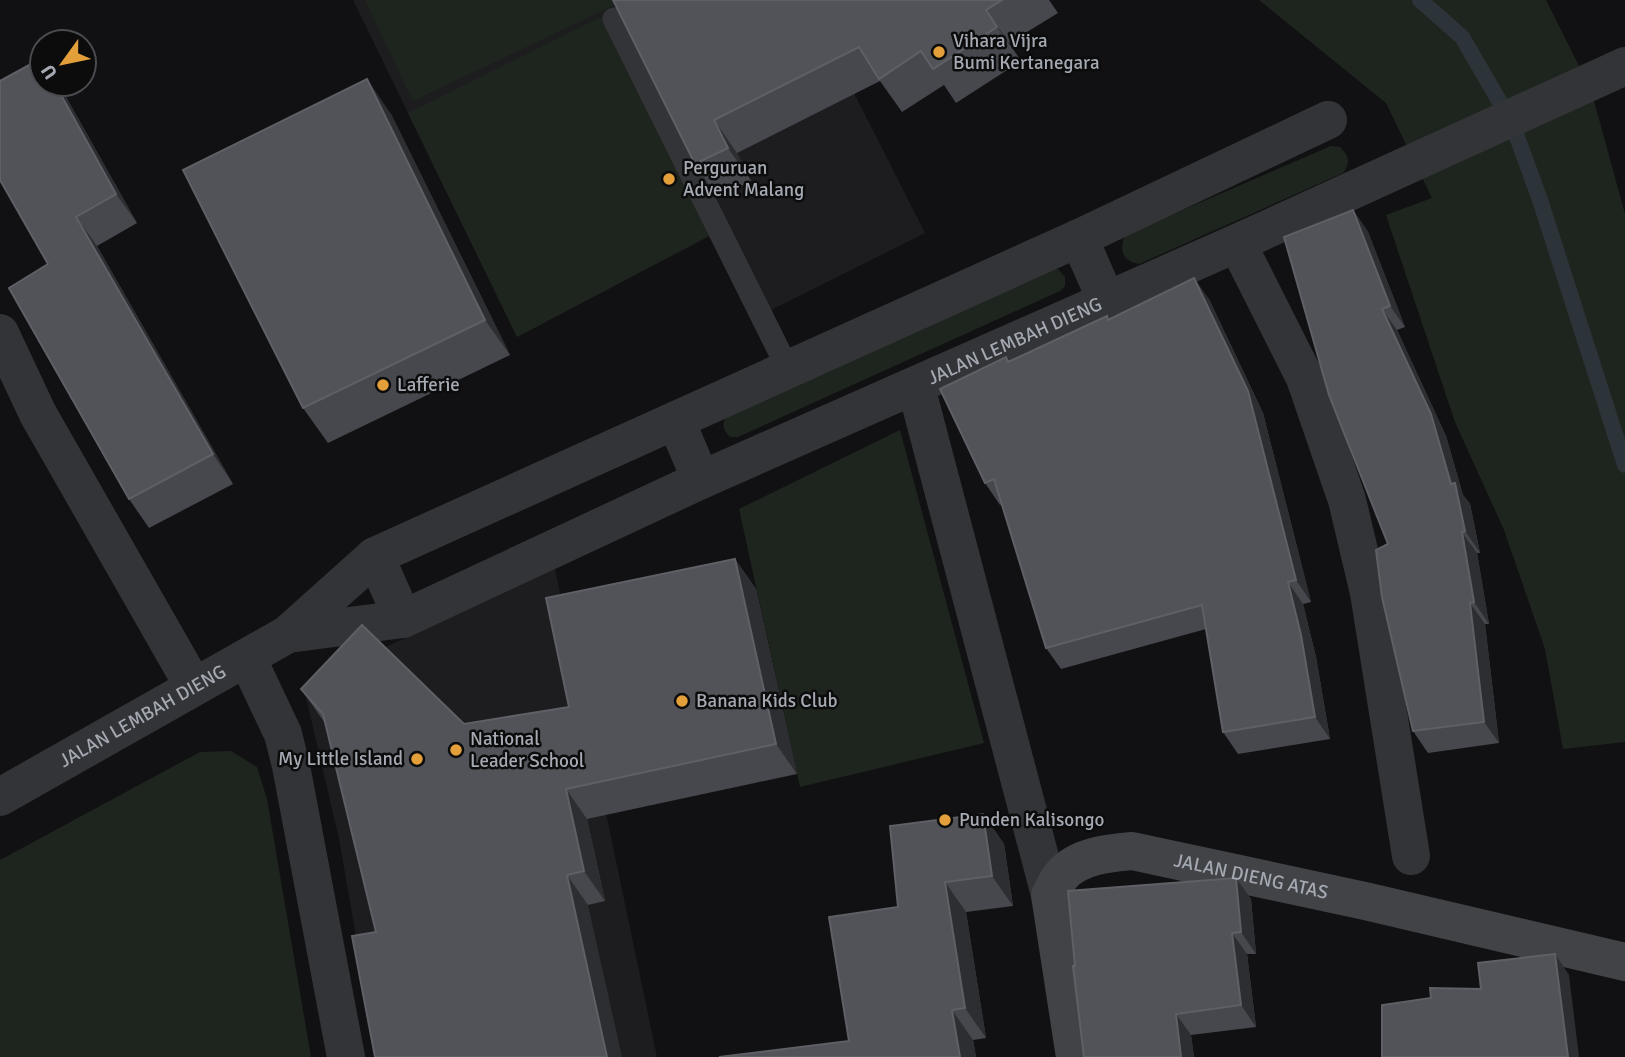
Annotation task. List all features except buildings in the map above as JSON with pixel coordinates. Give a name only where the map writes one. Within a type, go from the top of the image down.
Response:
[{"type":"street","name":"JALAN LEMBAH DIENG","points":[[0,797],[288,635],[403,619],[701,480],[1107,302],[1625,66]]},
{"type":"street","points":[[288,635],[376,556],[1079,238],[1328,120]]},
{"type":"street","points":[[1079,238],[1107,302]]},
{"type":"street","points":[[1237,243],[1306,378],[1347,500],[1369,593],[1411,856]]},
{"type":"street","points":[[0,334],[38,414],[194,687]]},
{"type":"street","points":[[916,387],[1050,895],[1076,1057]]},
{"type":"street","points":[[676,421],[701,480]]},
{"type":"street","points":[[376,556],[403,619]]},
{"type":"street","points":[[247,658],[283,733],[346,1057]]},
{"type":"street","name":"JALAN DIENG ATAS","points":[[1050,895],[1062,874],[1082,861],[1110,852],[1132,851],[1365,901],[1625,962]]},
{"type":"lane","points":[[614,19],[788,369]]},
{"type":"shaded area","name":"Perguruan Advent Malang","points":[[353,0],[807,0],[925,233],[755,318],[710,236],[517,337]]},
{"type":"shaded area","points":[[365,0],[625,0],[413,101]]},
{"type":"shaded area","points":[[1259,0],[1546,0],[1591,90],[1625,214],[1625,742],[1563,749],[1545,649],[1504,530],[1455,422],[1386,215],[1432,198],[1386,103]]},
{"type":"shaded area","points":[[603,16],[710,235],[517,337],[408,113]]},
{"type":"shaded area","points":[[1331,146],[1340,147],[1347,156],[1348,162],[1343,173],[1139,264],[1133,263],[1123,254],[1125,235]]},
{"type":"shaded area","points":[[1051,269],[1058,269],[1065,277],[1065,286],[1060,291],[738,437],[730,437],[724,429],[727,414]]},
{"type":"shaded area","points":[[900,430],[984,743],[800,787],[739,509]]},
{"type":"shaded area","name":"National Leader School","points":[[555,569],[657,1057],[377,1057],[339,839],[303,685]]},
{"type":"shaded area","points":[[231,751],[257,767],[267,799],[311,1057],[0,1057],[0,860],[200,752]]},
{"type":"waterway","points":[[1420,0],[1462,37],[1512,123],[1540,200],[1625,465]]},
{"type":"place","name":"Vihara Vijra Bumi Kertanegara","points":[[939,52]]},
{"type":"place","name":"Perguruan Advent Malang","points":[[669,179]]},
{"type":"place","name":"Lafferie","points":[[383,385]]},
{"type":"place","name":"Banana Kids Club","points":[[682,701]]},
{"type":"place","name":"National Leader School","points":[[456,750]]},
{"type":"place","name":"My Little Island","points":[[417,759]]},
{"type":"place","name":"Punden Kalisongo","points":[[945,820]]}]
